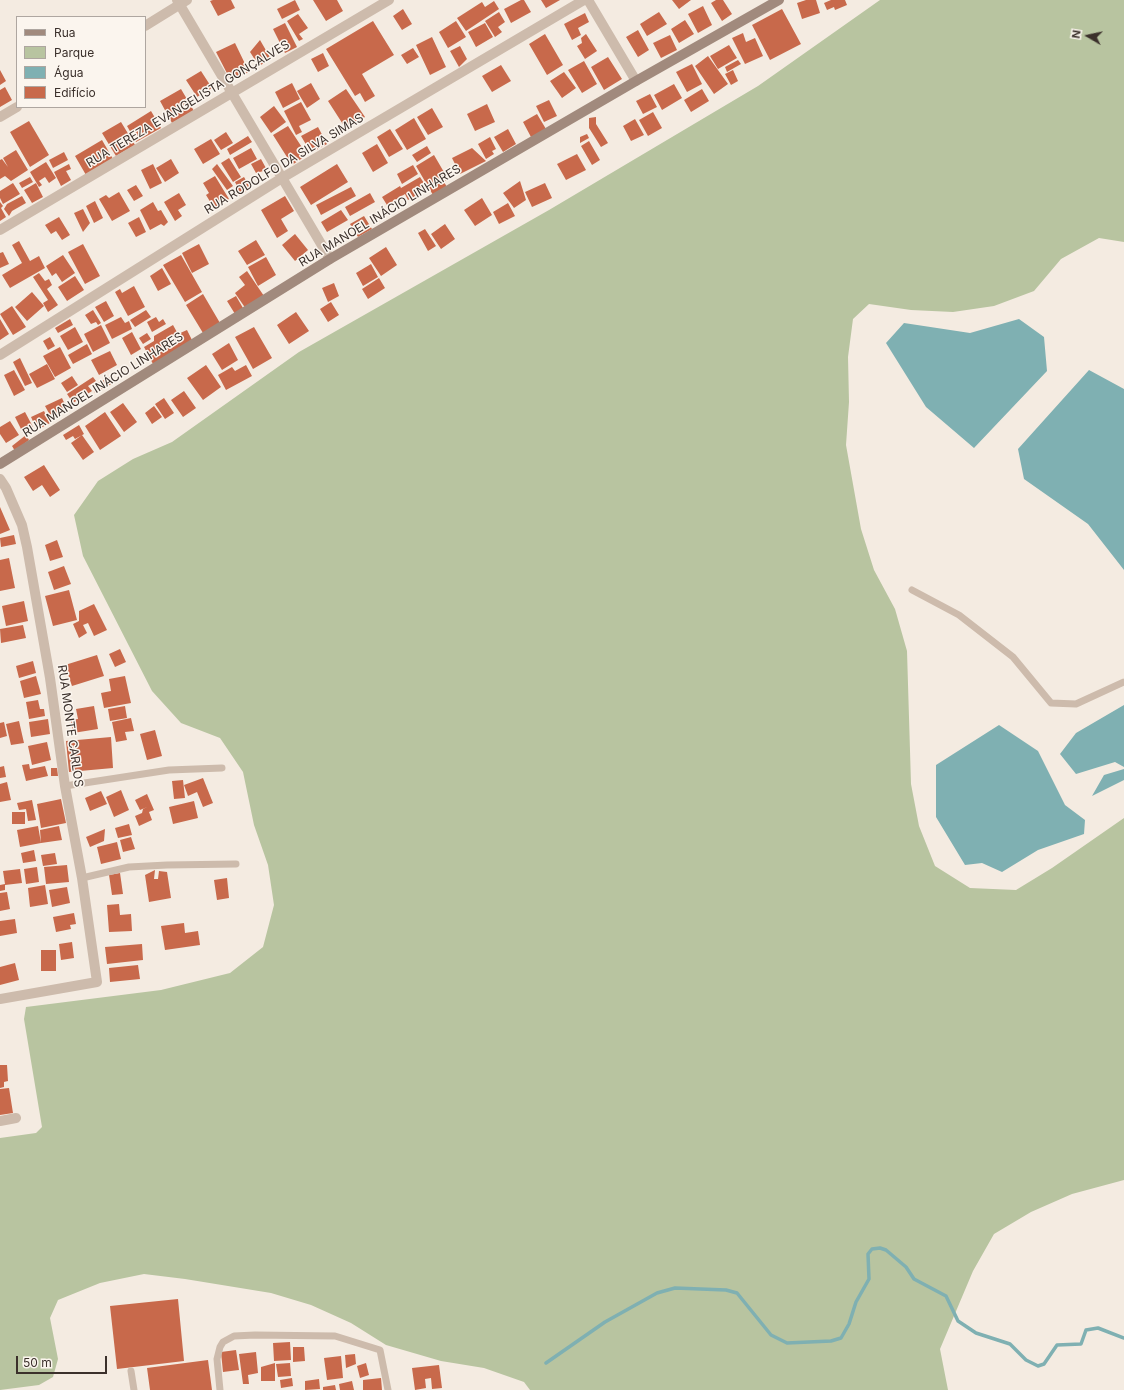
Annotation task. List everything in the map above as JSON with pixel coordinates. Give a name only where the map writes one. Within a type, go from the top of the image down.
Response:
[{"type":"main road","name":"RUA MANOEL INÁCIO LINHARES","points":[[0,464],[330,260],[636,81],[779,0]]},
{"type":"street","name":"RUA TEREZA EVANGELISTA GONÇALVES","points":[[0,230],[389,0]]},
{"type":"street","name":"RUA RODOLFO DA SILVA SIMAS","points":[[0,356],[282,178],[584,0]]},
{"type":"street","points":[[588,0],[636,81]]},
{"type":"street","points":[[146,25],[181,2],[232,93],[330,260]]},
{"type":"street","points":[[0,117],[16,107]]},
{"type":"street","name":"RUA MONTE CARLOS","points":[[0,479],[6,488],[22,525],[50,678],[65,786],[82,878],[97,982],[0,999]]},
{"type":"street","points":[[0,1121],[16,1118]]},
{"type":"lane","points":[[912,590],[958,615],[1013,657],[1052,703],[1076,704],[1124,682]]},
{"type":"lane","points":[[65,786],[169,770],[222,768]]},
{"type":"lane","points":[[82,878],[129,867],[236,864]]},
{"type":"lane","points":[[220,1390],[217,1353],[223,1342],[234,1336],[270,1335],[335,1336],[380,1350],[388,1390]]},
{"type":"lane","points":[[131,1371],[134,1390]]},
{"type":"green space","points":[[880,0],[1124,0],[1124,242],[1099,238],[1061,259],[1034,291],[994,306],[953,312],[911,310],[869,304],[853,319],[848,357],[849,402],[846,445],[861,529],[874,570],[895,609],[907,651],[911,784],[919,826],[935,866],[970,888],[1016,890],[1052,868],[1124,818],[1124,1180],[1072,1194],[1031,1212],[994,1234],[973,1271],[940,1349],[948,1390],[530,1390],[524,1382],[484,1368],[441,1361],[386,1345],[351,1323],[311,1305],[271,1293],[144,1274],[100,1283],[58,1300],[50,1318],[58,1359],[53,1377],[39,1385],[0,1390],[0,1138],[36,1133],[42,1127],[24,1019],[26,1007],[161,990],[230,973],[263,947],[274,905],[268,865],[254,825],[243,772],[220,738],[181,723],[152,691],[83,556],[74,515],[98,481],[133,459],[172,442],[299,352],[549,210],[758,86]]},
{"type":"water","points":[[1019,319],[1044,337],[1047,371],[974,448],[926,407],[886,343],[904,323],[970,333]]},
{"type":"water","points":[[1089,370],[1124,389],[1124,570],[1088,524],[1024,479],[1018,449]]},
{"type":"water","points":[[1124,705],[1124,767],[1115,762],[1076,774],[1060,754],[1076,733]]},
{"type":"water","points":[[999,725],[1038,751],[1065,805],[1085,820],[1084,834],[1038,850],[1002,872],[982,863],[965,865],[936,817],[936,765]]},
{"type":"water","points":[[1124,769],[1124,780],[1092,796],[1104,775]]},
{"type":"building","points":[[231,0],[235,8],[218,16],[210,1]]},
{"type":"building","points":[[295,0],[300,10],[282,19],[277,9]]},
{"type":"building","points":[[313,0],[337,0],[343,11],[326,21]]},
{"type":"building","points":[[521,0],[524,0],[531,12],[511,23],[504,9]]},
{"type":"building","points":[[541,0],[560,0],[546,8]]},
{"type":"building","points":[[672,0],[691,0],[679,9]]},
{"type":"building","points":[[716,0],[723,0],[732,14],[722,21],[711,3]]},
{"type":"building","points":[[806,0],[816,0],[820,13],[802,19],[797,3]]},
{"type":"building","points":[[831,0],[845,0],[847,5],[835,10],[834,7],[827,10],[824,3]]},
{"type":"building","points":[[494,1],[499,9],[466,31],[457,18],[482,2],[485,7]]},
{"type":"building","points":[[703,6],[712,25],[698,33],[688,14]]},
{"type":"building","points":[[403,9],[412,24],[402,30],[393,16]]},
{"type":"building","points":[[782,9],[801,44],[770,60],[752,25]]},
{"type":"building","points":[[499,12],[505,22],[498,27],[502,32],[495,37],[485,21]]},
{"type":"building","points":[[659,12],[667,24],[647,36],[640,24]]},
{"type":"building","points":[[585,13],[589,22],[578,28],[581,35],[572,40],[564,24]]},
{"type":"building","points":[[298,14],[308,28],[299,34],[303,39],[299,41],[287,21]]},
{"type":"building","points":[[685,20],[694,34],[679,43],[671,29]]},
{"type":"building","points":[[373,21],[394,55],[362,74],[375,96],[365,102],[360,93],[355,96],[326,49]]},
{"type":"building","points":[[456,21],[466,37],[448,48],[439,32]]},
{"type":"building","points":[[285,23],[297,47],[285,53],[273,29]]},
{"type":"building","points":[[485,23],[493,37],[476,47],[468,32]]},
{"type":"building","points":[[638,30],[649,50],[638,57],[626,37]]},
{"type":"building","points":[[743,33],[746,42],[755,38],[763,56],[745,64],[732,38]]},
{"type":"building","points":[[545,34],[563,65],[547,75],[529,44]]},
{"type":"building","points":[[586,34],[597,51],[585,59],[577,46],[582,43],[581,38]]},
{"type":"building","points":[[670,35],[677,50],[661,58],[653,43]]},
{"type":"building","points":[[432,37],[446,67],[430,75],[416,45]]},
{"type":"building","points":[[260,40],[271,59],[259,66],[250,52]]},
{"type":"building","points":[[235,43],[249,72],[231,81],[216,52]]},
{"type":"building","points":[[729,45],[737,58],[718,69],[710,56]]},
{"type":"building","points":[[460,46],[467,59],[459,67],[450,51]]},
{"type":"building","points":[[413,48],[419,57],[407,64],[401,55]]},
{"type":"building","points":[[323,53],[329,66],[318,72],[311,59]]},
{"type":"building","points":[[708,56],[728,84],[714,94],[695,66]]},
{"type":"building","points":[[608,57],[622,79],[604,90],[591,67]]},
{"type":"building","points":[[738,60],[741,64],[727,72],[725,67]]},
{"type":"building","points":[[584,61],[597,84],[582,93],[568,70]]},
{"type":"building","points":[[692,64],[702,84],[687,92],[676,72]]},
{"type":"building","points":[[501,65],[511,81],[492,92],[482,76]]},
{"type":"building","points":[[0,70],[6,81],[0,85]]},
{"type":"building","points":[[733,70],[738,81],[731,85],[725,74]]},
{"type":"building","points":[[201,71],[212,88],[197,97],[186,80]]},
{"type":"building","points":[[564,72],[576,88],[562,98],[550,81]]},
{"type":"building","points":[[292,83],[300,99],[283,108],[275,92]]},
{"type":"building","points":[[311,83],[320,99],[307,108],[297,91]]},
{"type":"building","points":[[674,84],[682,98],[662,110],[654,95]]},
{"type":"building","points":[[5,87],[12,100],[0,107],[0,90]]},
{"type":"building","points":[[181,89],[194,111],[172,123],[160,101]]},
{"type":"building","points":[[346,89],[365,117],[346,129],[328,101]]},
{"type":"building","points":[[702,89],[709,101],[691,112],[684,100]]},
{"type":"building","points":[[650,94],[657,107],[643,114],[636,101]]},
{"type":"building","points":[[549,100],[557,116],[544,122],[536,106]]},
{"type":"building","points":[[301,102],[311,120],[299,126],[302,132],[296,135],[284,111]]},
{"type":"building","points":[[487,104],[495,122],[475,131],[467,114]]},
{"type":"building","points":[[274,106],[286,122],[271,133],[260,117]]},
{"type":"building","points":[[432,108],[443,127],[428,135],[417,117]]},
{"type":"building","points":[[151,111],[161,128],[136,142],[127,126]]},
{"type":"building","points":[[653,112],[662,128],[648,136],[639,120]]},
{"type":"building","points":[[537,114],[546,129],[531,137],[523,122]]},
{"type":"building","points":[[596,117],[596,124],[608,143],[601,147],[589,128],[589,118]]},
{"type":"building","points":[[414,118],[426,139],[407,150],[395,130]]},
{"type":"building","points":[[635,119],[644,135],[631,141],[623,126]]},
{"type":"building","points":[[29,121],[49,155],[30,167],[10,132]]},
{"type":"building","points":[[121,122],[135,145],[116,156],[102,133]]},
{"type":"building","points":[[288,126],[307,155],[292,165],[273,135]]},
{"type":"building","points":[[318,127],[327,144],[311,153],[301,136]]},
{"type":"building","points":[[390,129],[403,149],[389,157],[377,137]]},
{"type":"building","points":[[508,129],[516,144],[503,152],[494,137]]},
{"type":"building","points":[[226,132],[233,143],[221,150],[214,140]]},
{"type":"building","points":[[587,134],[589,138],[580,143],[580,137]]},
{"type":"building","points":[[248,136],[252,142],[230,155],[227,149]]},
{"type":"building","points":[[490,137],[496,149],[492,151],[494,154],[486,159],[478,144]]},
{"type":"building","points":[[211,139],[220,154],[203,164],[194,149]]},
{"type":"building","points":[[102,140],[113,159],[86,175],[75,156]]},
{"type":"building","points":[[589,141],[600,160],[592,165],[581,146]]},
{"type":"building","points":[[377,144],[388,163],[373,172],[362,153]]},
{"type":"building","points":[[427,146],[431,153],[417,162],[412,155]]},
{"type":"building","points":[[251,148],[257,159],[239,169],[233,158]]},
{"type":"building","points":[[472,148],[486,161],[460,174],[452,158]]},
{"type":"building","points":[[16,150],[28,170],[11,181],[5,176],[0,179],[0,160],[2,159],[8,167],[3,158]]},
{"type":"building","points":[[64,152],[68,160],[53,168],[49,160]]},
{"type":"building","points":[[577,154],[586,170],[566,180],[557,164]]},
{"type":"building","points":[[434,155],[448,179],[444,182],[447,187],[433,195],[416,166]]},
{"type":"building","points":[[229,158],[241,177],[233,182],[221,163]]},
{"type":"building","points":[[171,159],[179,173],[165,182],[156,168]]},
{"type":"building","points":[[261,159],[267,170],[256,173],[251,164]]},
{"type":"building","points":[[46,162],[56,178],[49,183],[45,177],[39,181],[42,185],[39,187],[30,172]]},
{"type":"building","points":[[69,164],[71,169],[66,171],[71,180],[61,186],[54,172]]},
{"type":"building","points":[[153,164],[162,183],[150,189],[141,170]]},
{"type":"building","points":[[217,164],[233,186],[227,190],[212,169]]},
{"type":"building","points":[[337,164],[348,182],[311,205],[300,187]]},
{"type":"building","points":[[413,165],[418,174],[402,184],[397,174]]},
{"type":"building","points":[[215,176],[229,199],[214,208],[206,195],[209,193],[203,183]]},
{"type":"building","points":[[30,177],[33,182],[22,188],[19,183]]},
{"type":"building","points":[[244,177],[251,189],[237,197],[234,191],[238,188],[235,182]]},
{"type":"building","points":[[420,177],[428,189],[408,200],[405,194],[387,205],[382,197],[400,186],[401,188]]},
{"type":"building","points":[[520,181],[526,200],[514,208],[503,193]]},
{"type":"building","points":[[13,183],[20,194],[3,204],[0,198],[0,191]]},
{"type":"building","points":[[36,183],[43,197],[32,203],[24,190]]},
{"type":"building","points":[[545,183],[552,198],[532,207],[525,192]]},
{"type":"building","points":[[136,185],[143,196],[134,201],[127,190]]},
{"type":"building","points":[[351,187],[356,196],[321,215],[316,205]]},
{"type":"building","points":[[119,192],[130,211],[112,221],[99,199],[106,195],[109,198]]},
{"type":"building","points":[[179,193],[186,205],[178,210],[182,216],[175,221],[164,202]]},
{"type":"building","points":[[370,193],[375,202],[350,216],[345,207]]},
{"type":"building","points":[[22,196],[26,203],[12,211],[9,216],[4,209],[7,204]]},
{"type":"building","points":[[285,196],[294,211],[281,219],[288,231],[277,238],[261,210]]},
{"type":"building","points":[[482,198],[492,215],[475,226],[464,210]]},
{"type":"building","points":[[95,201],[103,218],[94,223],[86,206]]},
{"type":"building","points":[[0,202],[3,206],[1,208],[6,217],[0,221]]},
{"type":"building","points":[[153,202],[158,211],[161,210],[168,222],[164,226],[161,224],[150,230],[140,210]]},
{"type":"building","points":[[508,203],[515,216],[499,224],[493,212]]},
{"type":"building","points":[[83,209],[90,223],[83,232],[74,213]]},
{"type":"building","points":[[341,210],[348,220],[327,232],[321,222]]},
{"type":"building","points":[[364,216],[372,229],[358,237],[350,224]]},
{"type":"building","points":[[59,217],[70,235],[62,240],[56,231],[51,234],[45,225]]},
{"type":"building","points":[[139,217],[146,232],[136,237],[128,223]]},
{"type":"building","points":[[445,224],[455,239],[441,249],[431,234]]},
{"type":"building","points":[[425,229],[436,246],[428,251],[418,233]]},
{"type":"building","points":[[295,234],[308,250],[295,261],[282,245]]},
{"type":"building","points":[[256,240],[265,255],[247,265],[238,251]]},
{"type":"building","points":[[19,241],[30,261],[39,256],[45,268],[10,288],[2,275],[22,263],[12,245]]},
{"type":"building","points":[[83,244],[100,276],[85,284],[68,252]]},
{"type":"building","points":[[199,244],[209,264],[192,273],[182,253]]},
{"type":"building","points":[[386,247],[397,265],[381,276],[369,258]]},
{"type":"building","points":[[3,252],[9,264],[0,268],[0,253]]},
{"type":"building","points":[[63,255],[75,273],[62,282],[56,273],[52,276],[46,266]]},
{"type":"building","points":[[181,255],[202,292],[185,302],[163,265]]},
{"type":"building","points":[[266,257],[276,275],[258,286],[248,267]]},
{"type":"building","points":[[371,264],[378,277],[363,286],[356,273]]},
{"type":"building","points":[[162,268],[171,284],[158,291],[150,276]]},
{"type":"building","points":[[247,271],[264,296],[246,309],[235,293],[245,285],[239,277]]},
{"type":"building","points":[[39,273],[45,281],[49,279],[52,285],[47,289],[58,305],[48,312],[43,303],[48,300],[33,277]]},
{"type":"building","points":[[75,276],[84,290],[67,301],[58,287]]},
{"type":"building","points":[[379,278],[385,288],[368,299],[362,289]]},
{"type":"building","points":[[334,283],[339,296],[328,302],[322,288]]},
{"type":"building","points":[[134,286],[145,307],[128,316],[115,292],[120,289],[122,293]]},
{"type":"building","points":[[32,292],[44,306],[27,321],[15,307]]},
{"type":"building","points":[[203,294],[220,323],[203,333],[186,305]]},
{"type":"building","points":[[236,296],[243,308],[235,314],[227,301]]},
{"type":"building","points":[[106,301],[114,316],[104,322],[95,307]]},
{"type":"building","points":[[331,302],[339,315],[328,322],[320,309]]},
{"type":"building","points":[[12,306],[26,327],[13,335],[0,314]]},
{"type":"building","points":[[93,310],[101,323],[98,325],[96,322],[91,324],[85,315]]},
{"type":"building","points":[[146,310],[151,317],[135,327],[130,320]]},
{"type":"building","points":[[296,312],[309,331],[289,344],[277,325]]},
{"type":"building","points":[[121,317],[125,323],[129,321],[132,329],[112,339],[105,325]]},
{"type":"building","points":[[156,317],[159,322],[163,319],[166,324],[152,332],[147,322]]},
{"type":"building","points":[[0,319],[9,334],[0,340]]},
{"type":"building","points":[[70,319],[73,325],[58,333],[55,328]]},
{"type":"building","points":[[101,325],[110,343],[93,352],[84,334]]},
{"type":"building","points":[[173,325],[178,334],[187,330],[193,342],[153,364],[144,347],[154,341],[154,336]]},
{"type":"building","points":[[75,327],[83,342],[68,350],[60,336]]},
{"type":"building","points":[[254,327],[272,358],[253,369],[235,337]]},
{"type":"building","points":[[132,332],[141,349],[131,355],[122,338]]},
{"type":"building","points":[[147,333],[151,339],[143,344],[139,338]]},
{"type":"building","points":[[50,337],[55,346],[48,350],[43,341]]},
{"type":"building","points":[[229,343],[238,360],[222,370],[212,354]]},
{"type":"building","points":[[87,344],[92,354],[73,364],[68,355]]},
{"type":"building","points":[[60,347],[71,368],[55,377],[43,356]]},
{"type":"building","points":[[110,351],[117,365],[99,375],[91,360]]},
{"type":"building","points":[[20,358],[32,383],[25,386],[13,362]]},
{"type":"building","points":[[47,364],[55,379],[37,388],[29,374]]},
{"type":"building","points":[[206,365],[221,387],[203,400],[187,378]]},
{"type":"building","points":[[246,365],[252,376],[226,390],[218,375],[232,367],[235,371]]},
{"type":"building","points":[[14,370],[25,390],[14,396],[4,375]]},
{"type":"building","points":[[72,376],[78,385],[67,392],[61,383]]},
{"type":"building","points":[[93,377],[96,381],[88,386],[92,391],[73,403],[67,394]]},
{"type":"building","points":[[110,377],[113,383],[95,393],[92,386]]},
{"type":"building","points":[[184,391],[196,408],[183,417],[171,400]]},
{"type":"building","points":[[62,398],[67,409],[51,417],[45,406]]},
{"type":"building","points":[[164,398],[174,413],[165,419],[155,404]]},
{"type":"building","points":[[123,403],[137,422],[124,432],[110,412]]},
{"type":"building","points":[[154,406],[162,417],[152,424],[145,413]]},
{"type":"building","points":[[44,411],[50,423],[37,430],[31,417]]},
{"type":"building","points":[[25,412],[33,427],[23,433],[15,417]]},
{"type":"building","points":[[105,412],[121,436],[100,450],[85,426]]},
{"type":"building","points":[[10,421],[19,435],[6,443],[0,434],[0,427]]},
{"type":"building","points":[[79,425],[84,434],[75,439],[73,436],[66,440],[63,435]]},
{"type":"building","points":[[26,435],[29,440],[15,451],[12,446]]},
{"type":"building","points":[[82,435],[94,452],[83,460],[71,443]]},
{"type":"building","points":[[44,465],[60,490],[50,497],[42,485],[33,491],[24,477]]},
{"type":"building","points":[[0,507],[10,530],[0,534]]},
{"type":"building","points":[[14,535],[16,544],[1,547],[0,538]]},
{"type":"building","points":[[57,540],[63,557],[50,561],[45,545]]},
{"type":"building","points":[[9,558],[15,588],[0,591],[0,560]]},
{"type":"building","points":[[64,566],[71,584],[54,590],[48,572]]},
{"type":"building","points":[[69,590],[77,620],[53,626],[45,596]]},
{"type":"building","points":[[24,601],[28,621],[6,626],[2,606]]},
{"type":"building","points":[[94,604],[107,630],[94,636],[88,623],[83,625],[87,633],[79,638],[73,624],[79,621],[79,611]]},
{"type":"building","points":[[23,625],[26,638],[1,643],[0,629]]},
{"type":"building","points":[[120,649],[126,662],[115,667],[109,654]]},
{"type":"building","points":[[97,655],[104,676],[72,686],[65,665]]},
{"type":"building","points":[[33,661],[36,673],[19,678],[16,666]]},
{"type":"building","points":[[36,676],[41,694],[24,698],[20,681]]},
{"type":"building","points":[[125,676],[131,703],[104,708],[101,693],[111,691],[109,679]]},
{"type":"building","points":[[38,700],[40,709],[44,709],[45,716],[29,719],[26,702]]},
{"type":"building","points":[[94,706],[98,729],[73,733],[71,720],[78,719],[76,709]]},
{"type":"building","points":[[125,706],[127,718],[110,721],[108,709]]},
{"type":"building","points":[[131,718],[134,731],[125,732],[127,740],[116,742],[112,722]]},
{"type":"building","points":[[48,719],[50,734],[31,737],[29,722]]},
{"type":"building","points":[[19,721],[24,743],[11,745],[6,724]]},
{"type":"building","points":[[4,722],[7,736],[0,738],[0,723]]},
{"type":"building","points":[[155,730],[162,756],[147,760],[140,734]]},
{"type":"building","points":[[111,737],[113,768],[69,772],[66,741]]},
{"type":"building","points":[[47,742],[51,760],[32,765],[28,746]]},
{"type":"building","points":[[29,764],[30,769],[45,766],[48,776],[26,781],[22,765]]},
{"type":"building","points":[[4,766],[6,777],[0,778],[0,767]]},
{"type":"building","points":[[51,768],[57,768],[58,776],[51,776]]},
{"type":"building","points":[[203,778],[213,803],[203,807],[197,792],[188,796],[184,785]]},
{"type":"building","points":[[183,780],[185,798],[174,799],[172,781]]},
{"type":"building","points":[[7,782],[11,800],[0,802],[0,784]]},
{"type":"building","points":[[121,790],[129,810],[114,817],[106,797]]},
{"type":"building","points":[[101,791],[107,804],[90,811],[85,798]]},
{"type":"building","points":[[147,794],[154,810],[149,812],[152,820],[139,826],[135,816],[142,813],[143,809],[147,807],[140,810],[135,800]]},
{"type":"building","points":[[61,799],[66,823],[41,828],[37,804]]},
{"type":"building","points":[[32,800],[36,820],[28,821],[26,809],[19,810],[17,803]]},
{"type":"building","points":[[194,801],[198,818],[173,824],[169,807]]},
{"type":"building","points":[[12,812],[25,812],[25,824],[12,824]]},
{"type":"building","points":[[129,824],[132,835],[118,838],[115,828]]},
{"type":"building","points":[[38,826],[41,843],[20,847],[17,830]]},
{"type":"building","points":[[59,826],[62,840],[41,843],[40,830]]},
{"type":"building","points":[[105,829],[104,841],[90,847],[86,837]]},
{"type":"building","points":[[131,837],[135,849],[123,852],[120,840]]},
{"type":"building","points":[[117,842],[121,859],[101,864],[97,847]]},
{"type":"building","points":[[34,850],[36,861],[23,863],[21,853]]},
{"type":"building","points":[[55,853],[57,864],[43,866],[41,855]]},
{"type":"building","points":[[67,865],[69,882],[46,884],[44,867]]},
{"type":"building","points":[[37,867],[39,882],[26,884],[24,869]]},
{"type":"building","points":[[20,869],[22,883],[5,885],[5,890],[0,891],[0,885],[5,884],[3,871]]},
{"type":"building","points":[[155,870],[154,879],[158,879],[159,871],[167,872],[171,898],[149,902],[145,875]]},
{"type":"building","points":[[120,873],[123,894],[112,895],[109,875]]},
{"type":"building","points":[[227,878],[229,898],[217,900],[214,880]]},
{"type":"building","points":[[45,885],[48,904],[30,907],[28,888]]},
{"type":"building","points":[[67,887],[70,903],[52,907],[49,890]]},
{"type":"building","points":[[7,892],[10,909],[0,911],[0,893]]},
{"type":"building","points":[[119,904],[120,915],[131,914],[132,931],[109,932],[107,905]]},
{"type":"building","points":[[74,913],[76,924],[70,925],[71,929],[56,932],[53,917]]},
{"type":"building","points":[[15,919],[17,933],[0,936],[0,921]]},
{"type":"building","points":[[184,923],[185,933],[198,931],[200,945],[165,950],[161,926]]},
{"type":"building","points":[[72,942],[74,958],[61,960],[59,944]]},
{"type":"building","points":[[142,944],[143,960],[107,964],[105,947]]},
{"type":"building","points":[[41,950],[56,950],[56,971],[41,971]]},
{"type":"building","points":[[15,963],[19,980],[0,985],[0,967]]},
{"type":"building","points":[[138,965],[140,979],[110,982],[109,968]]},
{"type":"building","points":[[0,1065],[7,1065],[8,1081],[4,1082],[4,1087],[0,1088]]},
{"type":"building","points":[[9,1088],[13,1113],[0,1115],[0,1089]]},
{"type":"building","points":[[178,1299],[184,1361],[117,1369],[110,1306]]},
{"type":"building","points":[[290,1342],[291,1360],[274,1361],[273,1343]]},
{"type":"building","points":[[293,1347],[304,1347],[305,1361],[293,1362]]},
{"type":"building","points":[[236,1350],[239,1370],[223,1372],[221,1352]]},
{"type":"building","points":[[256,1352],[258,1373],[248,1375],[249,1384],[243,1384],[239,1354]]},
{"type":"building","points":[[355,1354],[356,1364],[346,1368],[345,1355]]},
{"type":"building","points":[[341,1356],[343,1378],[327,1380],[324,1358]]},
{"type":"building","points":[[208,1360],[212,1390],[150,1390],[147,1368]]},
{"type":"building","points":[[275,1363],[275,1381],[261,1381],[261,1367]]},
{"type":"building","points":[[290,1363],[291,1376],[278,1377],[276,1364]]},
{"type":"building","points":[[366,1363],[369,1375],[360,1378],[357,1366]]},
{"type":"building","points":[[439,1365],[442,1388],[432,1389],[431,1378],[425,1379],[426,1388],[415,1390],[412,1368]]},
{"type":"building","points":[[292,1378],[293,1386],[281,1388],[280,1380]]},
{"type":"building","points":[[381,1378],[382,1390],[363,1390],[363,1380]]},
{"type":"building","points":[[319,1379],[320,1389],[305,1390],[305,1381]]},
{"type":"building","points":[[352,1381],[354,1390],[340,1390],[339,1384]]},
{"type":"building","points":[[335,1385],[336,1390],[323,1390],[323,1387]]},
{"type":"waterway","points":[[546,1363],[605,1322],[657,1293],[675,1288],[726,1290],[737,1293],[771,1335],[787,1343],[831,1341],[841,1338],[849,1324],[856,1302],[869,1279],[868,1254],[872,1249],[880,1248],[886,1250],[906,1267],[914,1279],[946,1296],[958,1321],[976,1333],[1010,1344],[1026,1360],[1038,1366],[1044,1364],[1057,1345],[1081,1344],[1086,1330],[1098,1328],[1124,1338]]}]
